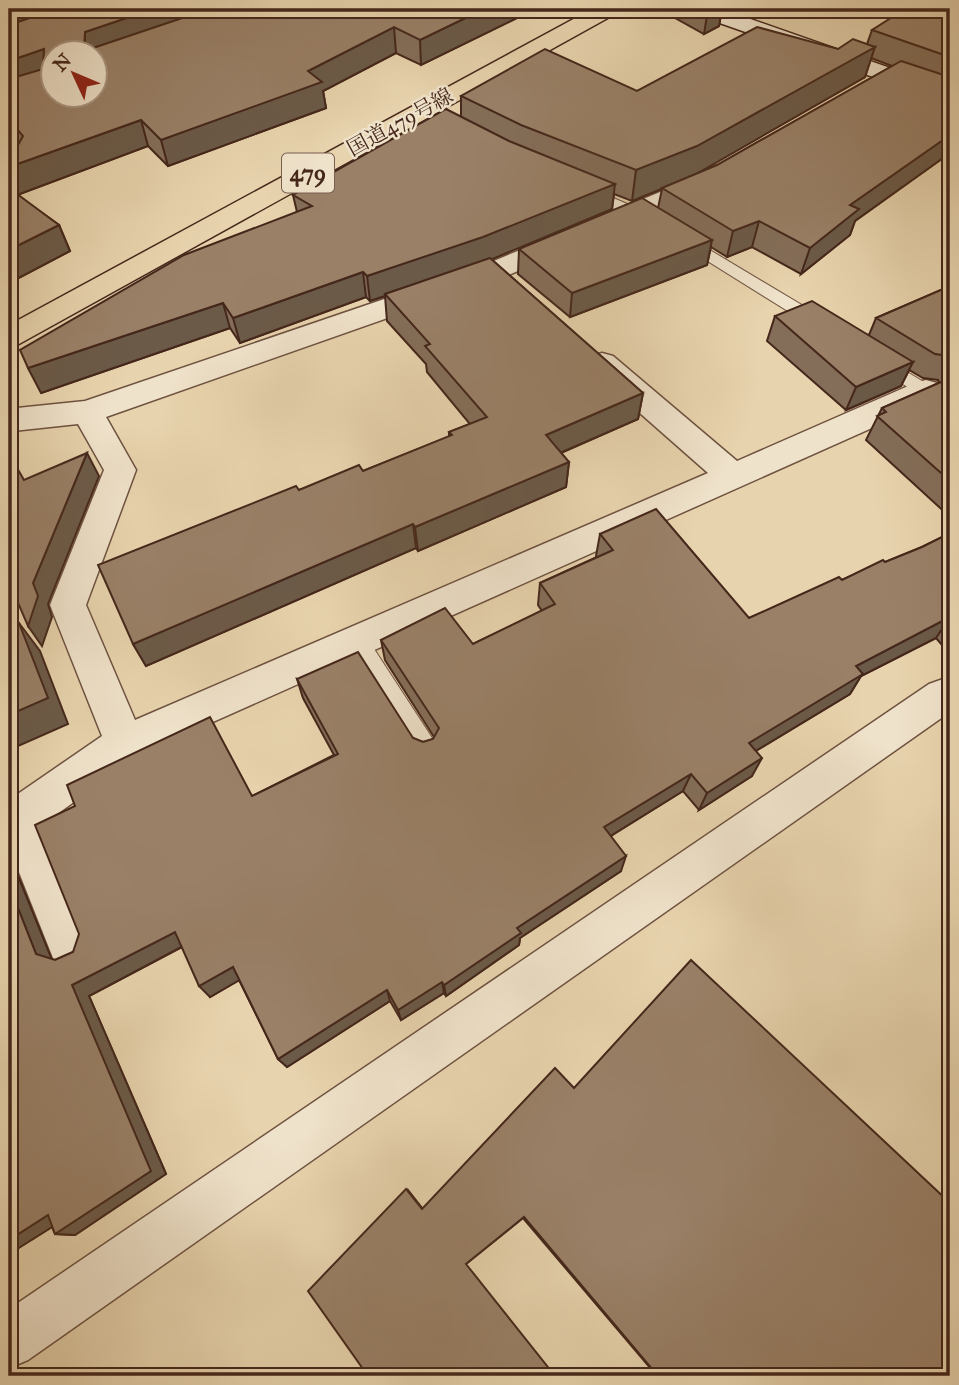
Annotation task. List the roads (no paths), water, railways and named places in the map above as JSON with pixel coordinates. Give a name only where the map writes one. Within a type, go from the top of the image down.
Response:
[{"type":"highway","name":"国道479号線","points":[[9,337],[607,9]]},
{"type":"street","points":[[702,9],[946,92]]},
{"type":"street","points":[[855,96],[890,75]]},
{"type":"street","points":[[9,417],[13,420],[87,412],[504,280],[636,212],[725,171]]},
{"type":"street","points":[[585,349],[733,476]]},
{"type":"street","points":[[71,947],[13,821],[125,743],[733,476],[938,401]]},
{"type":"street","points":[[87,412],[120,470],[68,605],[125,743]]},
{"type":"street","points":[[9,1341],[943,696],[950,696]]},
{"type":"lane","points":[[575,186],[636,212],[835,334]]},
{"type":"lane","points":[[869,355],[938,401]]},
{"type":"lane","points":[[357,641],[426,748]]}]
